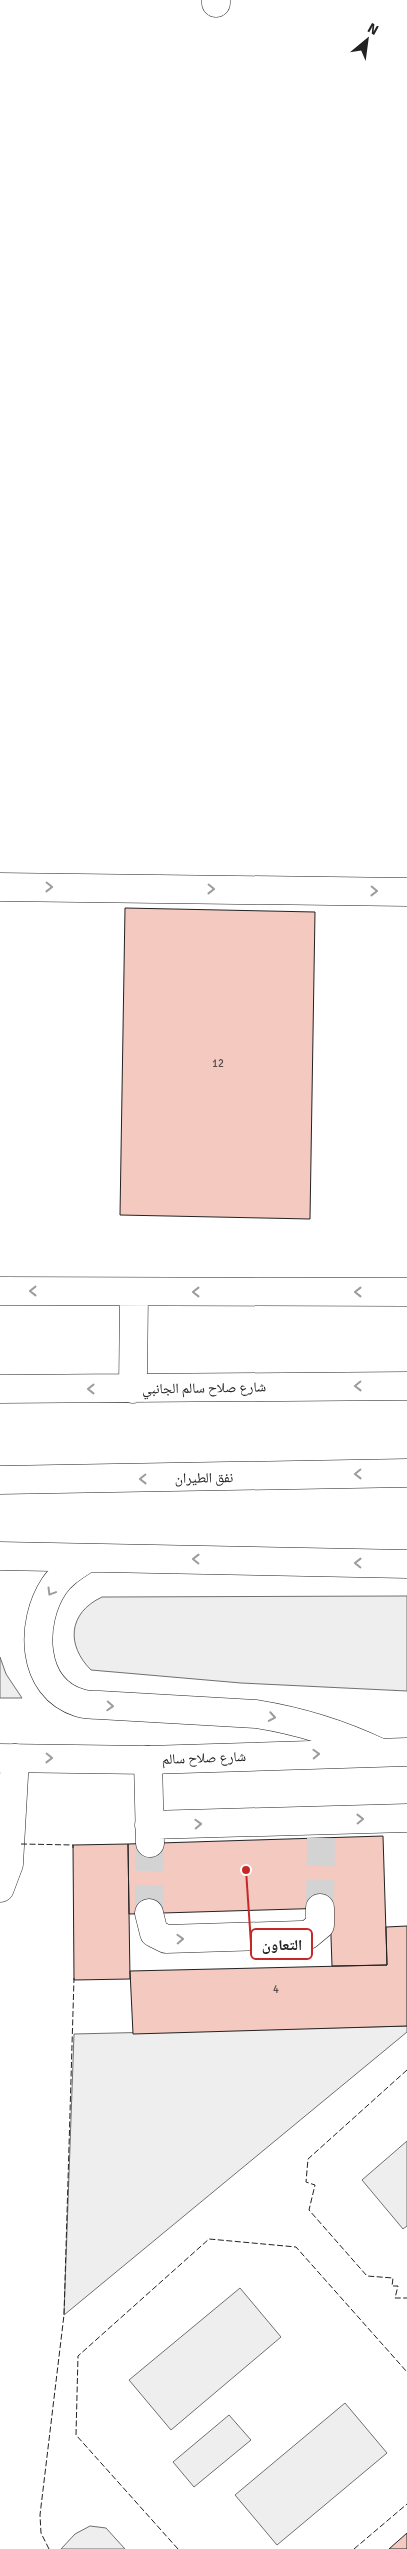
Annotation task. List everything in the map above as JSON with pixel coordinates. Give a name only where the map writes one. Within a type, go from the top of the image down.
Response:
[{"type":"main road","points":[[0,887],[407,892]]},
{"type":"main road","points":[[0,1291],[407,1292]]},
{"type":"main road","points":[[133,1389],[134,1292]]},
{"type":"main road","name":"شارع صلاح سالم الجانبي","points":[[0,1390],[407,1386]]},
{"type":"main road","name":"نفق الطيران","points":[[0,1480],[407,1473]]},
{"type":"main road","points":[[0,1556],[86,1559],[195,1558],[407,1564]]},
{"type":"main road","points":[[86,1559],[69,1570],[55,1585],[45,1602],[38,1622],[41,1663],[49,1681],[63,1694],[80,1703],[256,1714],[282,1718],[332,1732],[380,1752]]},
{"type":"main road","name":"شارع صلاح سالم","points":[[7,1758],[148,1760],[407,1752]]},
{"type":"main road","points":[[0,1888],[9,1864],[7,1758]]},
{"type":"main road","points":[[148,1760],[149,1834],[321,1829],[407,1818]]},
{"type":"main road","points":[[149,1913],[151,1928],[159,1938],[308,1935],[320,1925],[320,1908]]},
{"type":"shaded area","points":[[407,1596],[407,1691],[241,1683],[91,1670],[77,1650],[75,1640],[74,1630],[82,1612],[102,1597]]},
{"type":"shaded area","points":[[0,1657],[6,1674],[22,1698],[0,1698]]},
{"type":"shaded area","points":[[407,2026],[407,2032],[64,2315],[74,2034]]},
{"type":"shaded area","points":[[407,2141],[407,2226],[403,2229],[362,2180]]},
{"type":"shaded area","points":[[240,2288],[281,2337],[171,2430],[129,2380]]},
{"type":"shaded area","points":[[345,2403],[387,2453],[277,2545],[235,2495]]},
{"type":"shaded area","points":[[229,2415],[251,2440],[194,2487],[173,2462]]},
{"type":"shaded area","points":[[90,2526],[106,2528],[125,2549],[61,2549],[75,2534]]},
{"type":"building","points":[[125,908],[315,912],[310,1219],[120,1215]]},
{"type":"building","points":[[383,1836],[387,1965],[332,1966],[330,1908],[129,1914],[128,1844]]},
{"type":"building","points":[[128,1844],[130,1979],[74,1980],[73,1845]]},
{"type":"building","points":[[407,1926],[407,2026],[133,2034],[130,1971],[387,1965],[386,1927]]},
{"type":"building","points":[[407,2533],[407,2549],[389,2549]]},
{"type":"tunnel","points":[[320,1908],[321,1838]]},
{"type":"tunnel","points":[[149,1913],[150,1843]]},
{"type":"fence","points":[[21,1844],[73,1845],[73,1848]]},
{"type":"fence","points":[[49,2549],[41,2533],[40,2515],[64,2315],[74,1978]]},
{"type":"fence","points":[[407,2070],[308,2159],[306,2182],[315,2185],[309,2210],[367,2276],[393,2278],[392,2286],[398,2286],[395,2298],[407,2298]]},
{"type":"fence","points":[[178,2549],[76,2435],[78,2356],[209,2239],[296,2247],[407,2372]]},
{"type":"fence","points":[[354,2549],[407,2504]]},
{"type":"place","name":"التعاون","points":[[246,1870]]}]
